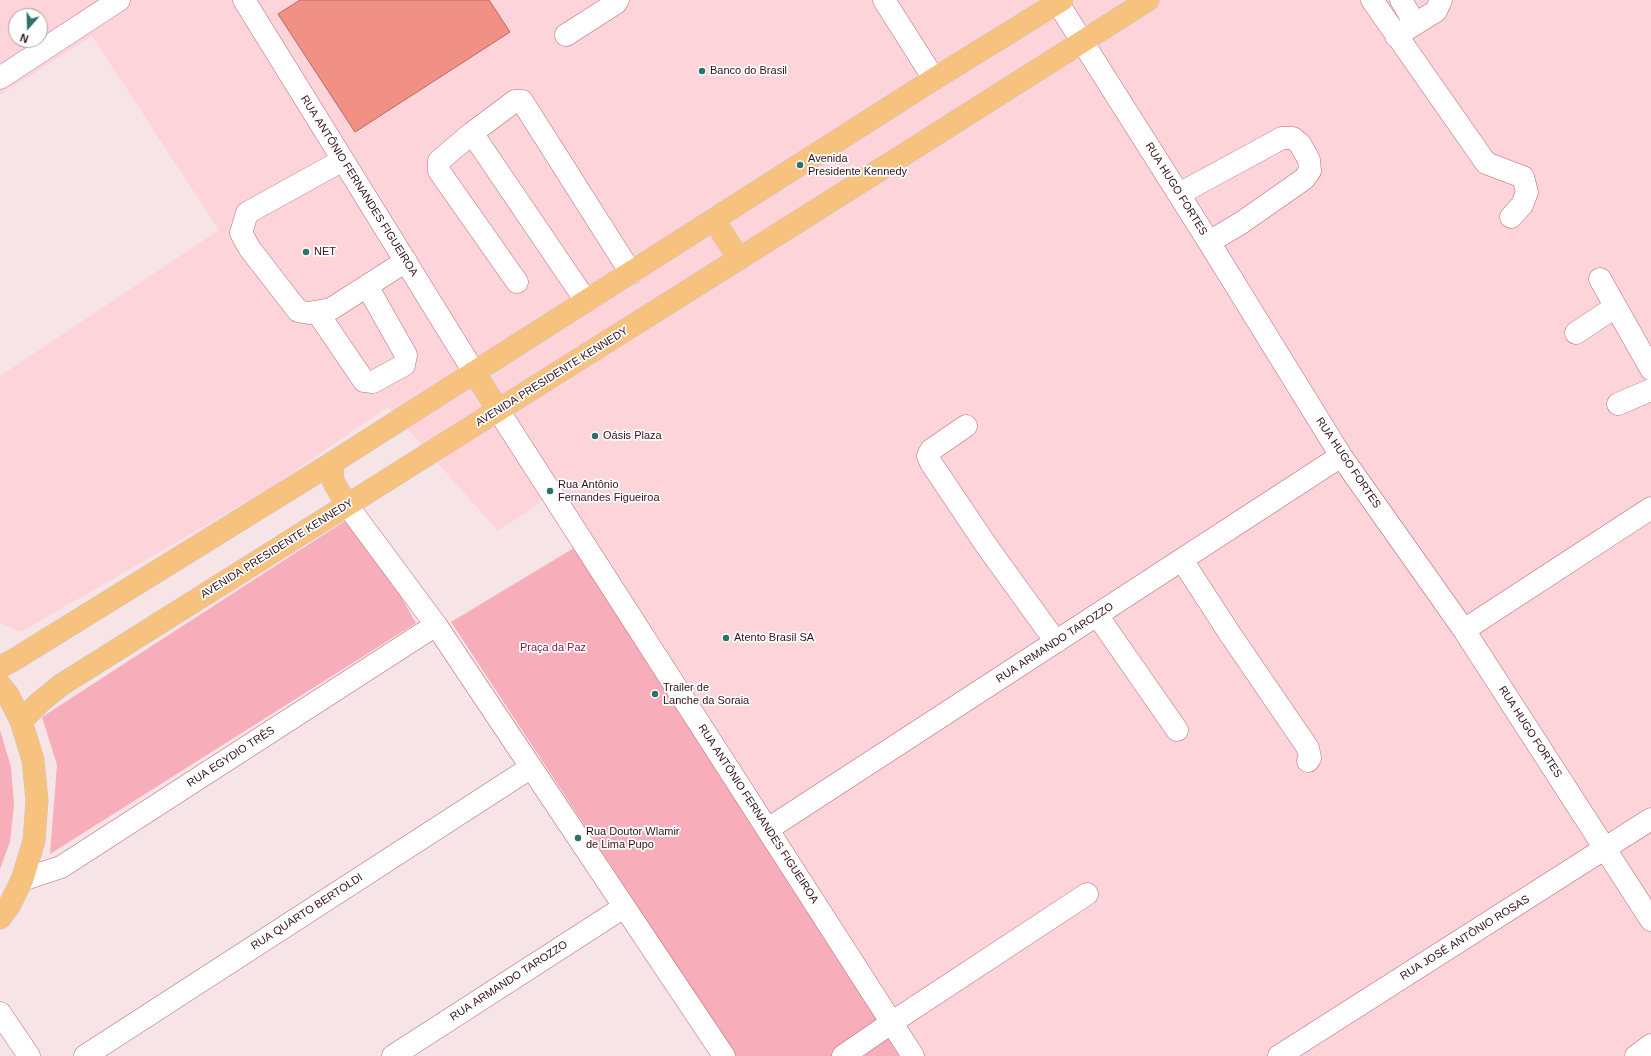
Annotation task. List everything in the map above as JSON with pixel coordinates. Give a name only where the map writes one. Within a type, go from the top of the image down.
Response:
[{"type":"main road","name":"AVENIDA PRESIDENTE KENNEDY","points":[[21,721],[40,702],[61,685],[1148,0]]},
{"type":"main road","points":[[0,667],[332,462],[1059,1]]},
{"type":"main road","points":[[714,220],[739,259]]},
{"type":"main road","points":[[474,372],[498,410]]},
{"type":"main road","points":[[332,462],[332,481],[347,505]]},
{"type":"main road","points":[[0,685],[8,695],[21,721],[33,760],[38,800],[34,841],[22,880],[9,906],[0,918]]},
{"type":"street","points":[[0,78],[119,0]]},
{"type":"street","name":"RUA ANTÔNIO FERNANDES FIGUEIROA","points":[[244,0],[474,372]]},
{"type":"street","points":[[566,35],[616,3],[618,0]]},
{"type":"street","points":[[884,0],[934,79]]},
{"type":"street","points":[[1372,0],[1486,163],[1523,177],[1527,192],[1522,205],[1511,217]]},
{"type":"street","points":[[1401,0],[1415,24]]},
{"type":"street","points":[[1396,36],[1436,12],[1441,0]]},
{"type":"street","name":"RUA HUGO FORTES","points":[[1059,1],[1082,41],[1342,456],[1464,630],[1651,920]]},
{"type":"street","points":[[517,282],[439,171],[439,161],[472,133],[515,101],[522,101],[631,273]]},
{"type":"street","points":[[472,133],[586,301]]},
{"type":"street","points":[[1179,194],[1282,138],[1293,138],[1300,144],[1309,160],[1310,171],[1304,179],[1209,242]]},
{"type":"street","points":[[343,160],[247,213],[241,233],[250,249],[298,311],[309,314],[331,309],[406,261]]},
{"type":"street","points":[[1600,279],[1651,370]]},
{"type":"street","points":[[317,312],[364,381],[373,382],[404,365],[406,355],[367,286]]},
{"type":"street","points":[[1576,333],[1616,307]]},
{"type":"street","points":[[1618,404],[1651,390]]},
{"type":"street","name":"RUA ANTÔNIO FERNANDES FIGUEIROA","points":[[498,410],[768,829],[912,1056]]},
{"type":"street","points":[[966,426],[931,450],[928,456],[931,463],[986,545],[1056,642]]},
{"type":"street","name":"RUA ARMANDO TAROZZO","points":[[768,829],[1342,456]]},
{"type":"street","points":[[347,505],[436,625],[624,907],[717,1054]]},
{"type":"street","points":[[1464,630],[1651,508]]},
{"type":"street","points":[[1182,560],[1230,634],[1308,748],[1310,753],[1310,758],[1308,761]]},
{"type":"street","points":[[1097,615],[1177,730]]},
{"type":"street","name":"RUA EGYDIO TRÊS","points":[[22,880],[61,867],[436,625]]},
{"type":"street","name":"RUA QUARTO BERTOLDI","points":[[85,1056],[530,768]]},
{"type":"street","name":"RUA JOSÉ ANTÔNIO ROSAS","points":[[1279,1056],[1651,819]]},
{"type":"street","points":[[843,1056],[1087,894]]},
{"type":"street","name":"RUA ARMANDO TAROZZO","points":[[394,1056],[624,907]]},
{"type":"street","points":[[0,1013],[29,1056]]},
{"type":"street","points":[[1636,1056],[1651,1045]]},
{"type":"shaded area","points":[[0,0],[1651,0],[1651,1056],[914,1056],[550,491],[536,506],[498,531],[388,407],[267,490],[21,632],[0,623],[0,376],[219,230],[92,36],[0,95]]},
{"type":"green space","points":[[354,515],[416,623],[50,854],[57,765],[42,717]]},
{"type":"green space","name":"Praça da Paz","points":[[574,548],[904,1056],[736,1056],[451,622]]},
{"type":"green space","points":[[0,730],[11,767],[14,805],[10,842],[0,869]]},
{"type":"building","points":[[300,0],[489,0],[510,32],[355,132],[278,14]]},
{"type":"place","name":"Banco do Brasil","points":[[702,71]]},
{"type":"place","name":"Avenida Presidente Kennedy","points":[[800,165]]},
{"type":"place","name":"NET","points":[[306,252]]},
{"type":"place","name":"Oásis Plaza","points":[[595,436]]},
{"type":"place","name":"Rua Antônio Fernandes Figueiroa","points":[[550,491]]},
{"type":"place","name":"Atento Brasil SA","points":[[726,638]]},
{"type":"place","name":"Trailer de Lanche da Soraia","points":[[655,694]]},
{"type":"place","name":"Rua Doutor Wlamir de Lima Pupo","points":[[578,838]]}]
